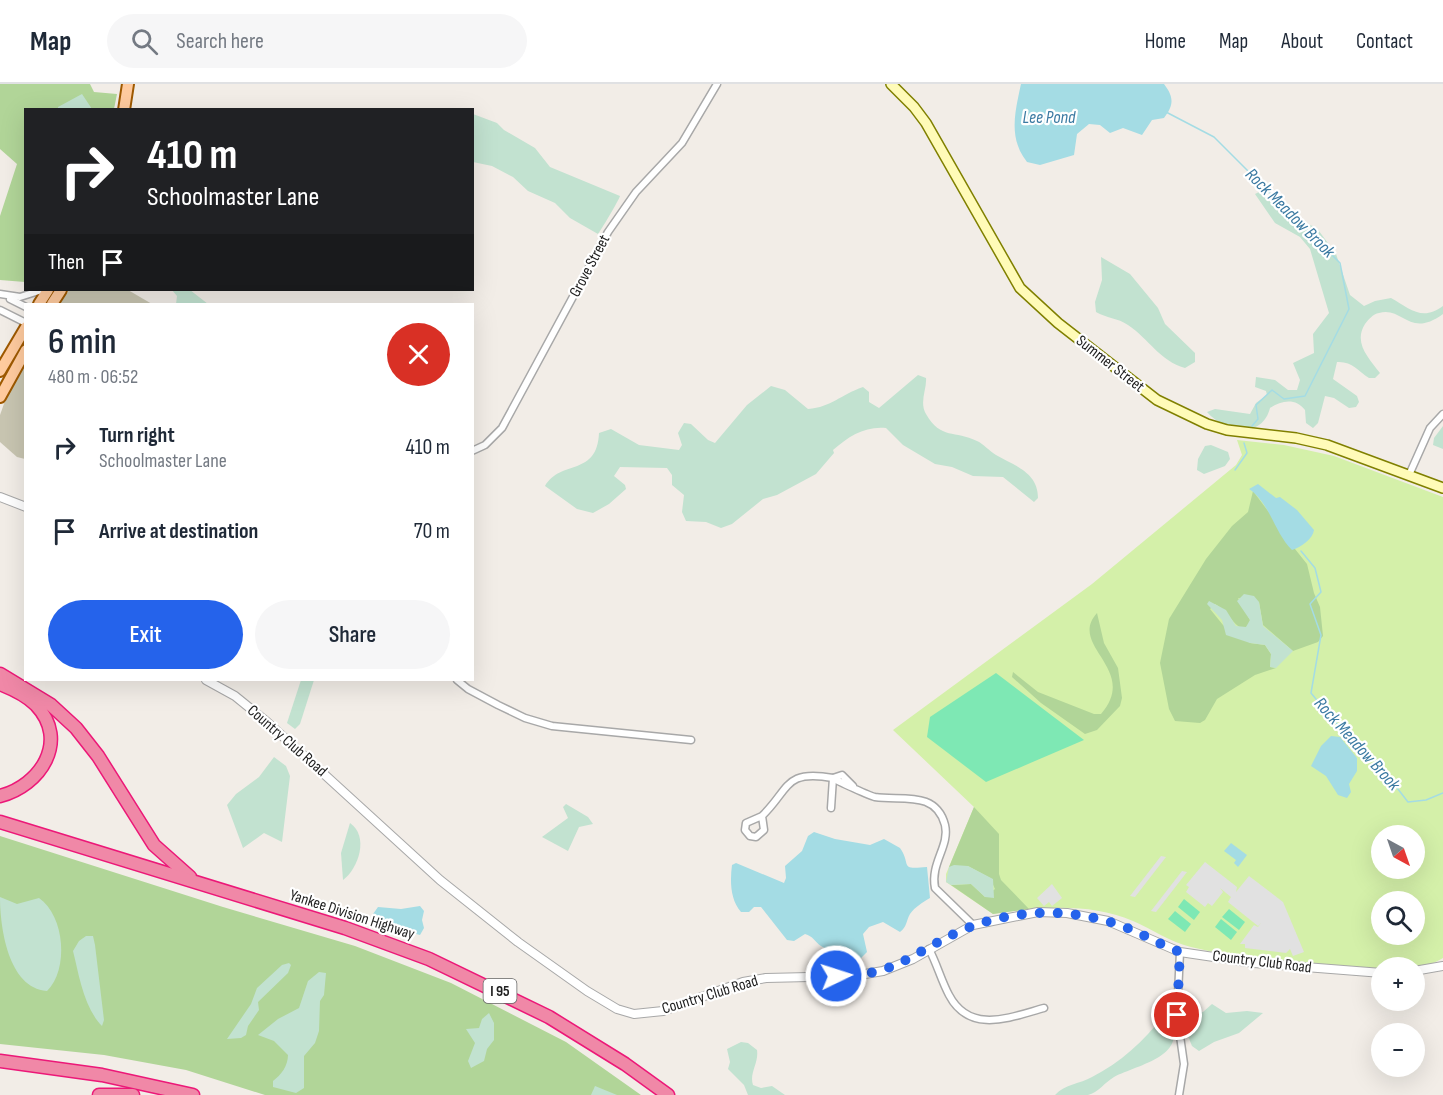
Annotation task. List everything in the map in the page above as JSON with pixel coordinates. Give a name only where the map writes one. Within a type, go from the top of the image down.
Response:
[{"type":"highway","points":[[0,674],[45,700],[76,728],[96,752],[157,849],[198,883]]},
{"type":"highway","points":[[0,684],[26,697],[36,705],[46,721],[50,740],[47,759],[38,776],[21,789],[0,796]]},
{"type":"highway","name":"Yankee Division Highway","points":[[0,822],[367,936],[460,972],[568,1029],[668,1095]]},
{"type":"highway","points":[[0,1060],[102,1075],[194,1095]]},
{"type":"highway","points":[[99,1095],[134,1095]]},
{"type":"main road","points":[[124,108],[128,84]]},
{"type":"main road","name":"Summer Street","points":[[891,84],[926,123],[1020,288],[1058,323],[1158,400],[1184,415],[1214,426],[1327,445],[1443,488]]},
{"type":"main road","points":[[0,371],[24,329]]},
{"type":"main road","points":[[0,397],[24,354]]},
{"type":"street","name":"Grove Street","points":[[474,450],[485,445],[502,428],[608,232],[636,192],[682,143],[717,84]]},
{"type":"street","points":[[1,296],[26,297],[40,291]]},
{"type":"street","points":[[1,296],[24,306]]},
{"type":"street","points":[[0,310],[24,324]]},
{"type":"street","points":[[1409,475],[1430,428],[1443,414]]},
{"type":"street","points":[[0,497],[24,506]]},
{"type":"street","name":"Country Club Road","points":[[208,681],[235,696],[267,722],[440,880],[553,969],[617,1009],[643,1015],[663,1011],[743,982],[766,978],[853,976],[895,967],[973,925],[987,920],[1038,912],[1067,913],[1123,926],[1180,952],[1254,963],[1371,972]]},
{"type":"street","points":[[459,681],[498,705],[552,726],[622,731],[691,740]]},
{"type":"street","points":[[762,816],[783,788],[795,779],[815,775],[833,778],[871,796],[920,799],[932,805],[945,827],[944,843],[933,868],[935,888],[973,925]]},
{"type":"street","points":[[831,808],[833,778]]},
{"type":"street","points":[[929,949],[952,1001],[967,1015],[980,1020],[995,1021],[1044,1008]]},
{"type":"street","points":[[1179,1095],[1184,1064],[1177,1015],[1180,952]]},
{"type":"street","points":[[1425,969],[1443,966]]},
{"type":"shaded area","points":[[68,291],[130,291],[150,303],[61,303]]},
{"type":"shaded area","points":[[24,366],[24,459],[17,457],[0,442],[0,415]]},
{"type":"shaded area","points":[[1161,856],[1166,857],[1135,897],[1130,896]]},
{"type":"shaded area","points":[[1205,862],[1237,887],[1236,892],[1249,876],[1283,902],[1304,952],[1293,956],[1290,949],[1286,953],[1245,948],[1245,944],[1240,944],[1254,925],[1258,927],[1261,923],[1258,926],[1228,902],[1231,897],[1220,888],[1223,892],[1212,906],[1208,903],[1205,907],[1186,892],[1189,887],[1186,885]]},
{"type":"shaded area","points":[[1182,871],[1187,872],[1156,912],[1151,911]]},
{"type":"shaded area","points":[[1052,884],[1062,898],[1052,906],[1049,902],[1044,906],[1037,898]]},
{"type":"green space","points":[[0,84],[90,84],[94,92],[117,94],[114,108],[24,108],[24,282],[0,280],[0,216],[17,164],[0,149]]},
{"type":"green space","points":[[82,94],[91,108],[58,108]]},
{"type":"green space","points":[[474,114],[497,123],[504,130],[535,148],[550,167],[620,196],[598,234],[570,218],[555,203],[528,191],[513,177],[492,166],[474,162]]},
{"type":"green space","points":[[1259,192],[1293,220],[1316,227],[1336,254],[1350,295],[1364,306],[1391,298],[1422,313],[1435,311],[1443,306],[1443,314],[1422,323],[1414,323],[1387,312],[1371,317],[1365,324],[1361,338],[1367,356],[1380,373],[1375,378],[1369,378],[1351,365],[1337,362],[1333,379],[1357,396],[1359,402],[1356,407],[1349,408],[1334,398],[1325,396],[1318,423],[1313,428],[1306,423],[1305,410],[1293,402],[1279,403],[1270,408],[1266,418],[1251,429],[1232,428],[1214,419],[1207,412],[1215,409],[1250,414],[1256,403],[1267,395],[1266,391],[1255,387],[1256,377],[1275,380],[1288,390],[1297,390],[1300,380],[1293,363],[1314,353],[1313,334],[1329,313],[1310,249],[1300,237],[1275,223],[1255,194]]},
{"type":"green space","points":[[1101,257],[1130,274],[1158,308],[1165,324],[1195,353],[1195,362],[1185,368],[1176,365],[1128,325],[1096,312],[1095,302],[1102,280]]},
{"type":"green space","points":[[173,291],[191,291],[207,303],[176,303],[177,296]]},
{"type":"green space","points":[[918,375],[926,378],[923,405],[926,414],[937,428],[980,442],[993,453],[1024,471],[1030,476],[1037,489],[1038,498],[1034,502],[1003,477],[973,476],[952,467],[935,464],[903,445],[886,428],[864,430],[851,436],[833,450],[834,453],[816,474],[777,495],[763,499],[732,524],[721,528],[706,522],[686,521],[682,512],[684,495],[672,485],[672,475],[667,468],[620,467],[614,476],[625,485],[626,489],[609,504],[593,513],[577,509],[545,486],[552,478],[585,462],[592,456],[597,447],[599,433],[611,429],[639,445],[679,450],[682,445],[678,433],[684,423],[691,424],[708,440],[715,443],[747,405],[771,386],[785,390],[808,409],[823,406],[863,387],[869,392],[869,402],[879,408]]},
{"type":"green space","points":[[1443,426],[1443,449],[1433,445],[1434,438]]},
{"type":"green space","points":[[1237,440],[1284,445],[1334,456],[1443,497],[1443,958],[1436,962],[1425,965],[1425,957],[1371,957],[1371,969],[1262,960],[1183,945],[1133,921],[1099,911],[1046,908],[993,914],[946,882],[946,874],[974,807],[893,730],[1092,584],[1236,465],[1242,455]]},
{"type":"green space","points":[[1211,445],[1228,452],[1230,459],[1225,466],[1204,474],[1197,470],[1198,459],[1205,446]]},
{"type":"green space","points":[[1253,491],[1274,519],[1288,545],[1295,549],[1307,564],[1320,607],[1323,636],[1318,642],[1293,651],[1263,625],[1259,602],[1238,598],[1250,620],[1249,626],[1242,628],[1215,604],[1210,609],[1223,625],[1250,643],[1265,645],[1271,654],[1270,667],[1276,668],[1255,675],[1217,699],[1205,720],[1200,723],[1175,721],[1169,709],[1160,663],[1169,619],[1206,559],[1232,526],[1248,512]]},
{"type":"green space","points":[[1244,594],[1254,596],[1259,602],[1263,626],[1293,651],[1276,668],[1270,667],[1271,654],[1265,645],[1226,635],[1222,620],[1207,604],[1209,601],[1226,610],[1236,626],[1246,627],[1250,620],[1237,601]]},
{"type":"green space","points":[[1097,613],[1104,643],[1118,668],[1122,698],[1120,706],[1097,730],[1085,734],[1041,703],[1012,677],[1013,672],[1038,692],[1094,714],[1101,714],[1111,698],[1113,684],[1109,671],[1090,636],[1090,625]]},
{"type":"green space","points":[[996,673],[1084,740],[986,782],[927,737],[930,717]]},
{"type":"green space","points":[[301,681],[314,681],[300,724],[295,729],[287,723]]},
{"type":"green space","points":[[274,757],[286,766],[290,776],[282,842],[264,833],[243,848],[227,805],[236,794],[259,777]]},
{"type":"green space","points":[[566,804],[588,817],[593,824],[579,827],[568,851],[542,837],[568,818],[563,807]]},
{"type":"green space","points":[[974,807],[999,834],[1001,880],[1029,909],[993,914],[951,885],[971,884],[985,897],[995,889],[990,878],[968,866],[949,867]]},
{"type":"green space","points":[[350,823],[359,836],[360,852],[354,868],[343,880],[341,853]]},
{"type":"green space","points":[[0,836],[223,907],[355,946],[451,983],[566,1042],[641,1095],[265,1095],[186,1070],[104,1055],[0,1044]]},
{"type":"green space","points":[[968,866],[993,879],[994,898],[985,897],[971,884],[951,885],[946,882],[949,867]]},
{"type":"green space","points":[[0,897],[17,904],[39,898],[48,906],[54,917],[59,930],[61,957],[59,970],[47,991],[34,987],[23,979],[15,968],[5,939]]},
{"type":"green space","points":[[1184,899],[1200,912],[1194,920],[1178,907]]},
{"type":"green space","points":[[1229,909],[1245,922],[1239,930],[1222,917]]},
{"type":"green space","points":[[1175,911],[1191,924],[1185,932],[1168,919]]},
{"type":"green space","points":[[1221,919],[1237,932],[1231,940],[1215,927]]},
{"type":"green space","points":[[86,936],[93,936],[95,945],[104,1020],[102,1026],[86,1001],[73,951],[79,941]]},
{"type":"green space","points":[[289,963],[291,965],[288,973],[258,1002],[259,1010],[248,1026],[246,1035],[241,1038],[227,1039],[251,1004],[257,988],[282,965]]},
{"type":"green space","points":[[319,972],[326,973],[324,995],[320,1001],[319,1031],[315,1043],[304,1056],[304,1088],[296,1093],[273,1087],[273,1081],[284,1070],[288,1055],[274,1041],[258,1035],[278,1019],[299,1008],[308,981]]},
{"type":"green space","points":[[1212,1004],[1226,1013],[1247,1011],[1263,1013],[1239,1033],[1214,1042],[1199,1051],[1192,1046],[1184,1026],[1189,1014],[1203,1012]]},
{"type":"green space","points":[[489,1013],[494,1023],[494,1040],[487,1049],[484,1061],[471,1068],[468,1061],[475,1043],[466,1029],[479,1028],[482,1019]]},
{"type":"green space","points":[[1163,1016],[1168,1016],[1174,1030],[1173,1041],[1159,1057],[1114,1077],[1092,1094],[1055,1095],[1122,1058],[1148,1034]]},
{"type":"green space","points":[[741,1042],[748,1043],[757,1050],[752,1076],[753,1085],[761,1088],[772,1086],[785,1095],[748,1095],[744,1085],[728,1069],[730,1062],[727,1049]]},
{"type":"green space","points":[[595,1086],[617,1095],[591,1095]]},
{"type":"water","name":"Lee Pond","points":[[1021,84],[1164,84],[1172,101],[1164,118],[1152,120],[1142,135],[1123,128],[1110,133],[1100,125],[1089,124],[1077,134],[1074,155],[1040,165],[1027,162],[1017,144],[1015,124]]},
{"type":"water","points":[[1258,484],[1297,510],[1314,530],[1306,542],[1292,550],[1286,543],[1262,502],[1249,489]]},
{"type":"water","points":[[1331,736],[1340,737],[1357,758],[1357,771],[1349,784],[1351,792],[1347,798],[1338,795],[1326,776],[1311,766],[1321,746]]},
{"type":"water","points":[[814,832],[835,839],[870,845],[884,839],[900,848],[909,867],[927,867],[930,898],[912,911],[900,932],[883,922],[869,927],[863,934],[867,952],[860,959],[845,957],[830,951],[805,934],[794,941],[787,940],[761,907],[754,907],[749,912],[741,912],[733,896],[732,865],[736,863],[784,883],[785,866],[802,851],[808,836]]},
{"type":"water","points":[[1231,843],[1247,855],[1238,867],[1234,863],[1236,860],[1224,851]]},
{"type":"water","points":[[420,906],[424,911],[422,920],[424,928],[420,935],[378,924],[373,914],[378,907],[401,909]]},
{"type":"waterway","name":"Rock Meadow Brook","points":[[1166,112],[1214,137],[1340,263],[1349,309],[1305,396],[1284,399],[1272,390],[1256,405],[1258,419],[1252,426]]},
{"type":"waterway","name":"Rock Meadow Brook","points":[[1235,470],[1247,453],[1244,443]]},
{"type":"waterway","name":"Rock Meadow Brook","points":[[1301,551],[1315,568],[1321,592],[1310,604],[1321,635],[1311,693],[1334,721],[1370,753],[1408,802],[1426,800],[1443,793]]},
{"type":"route","points":[[836,976],[853,976],[895,967],[913,959],[952,935],[987,920],[1038,912],[1067,913],[1098,918],[1123,926],[1180,952],[1177,1015]]}]
